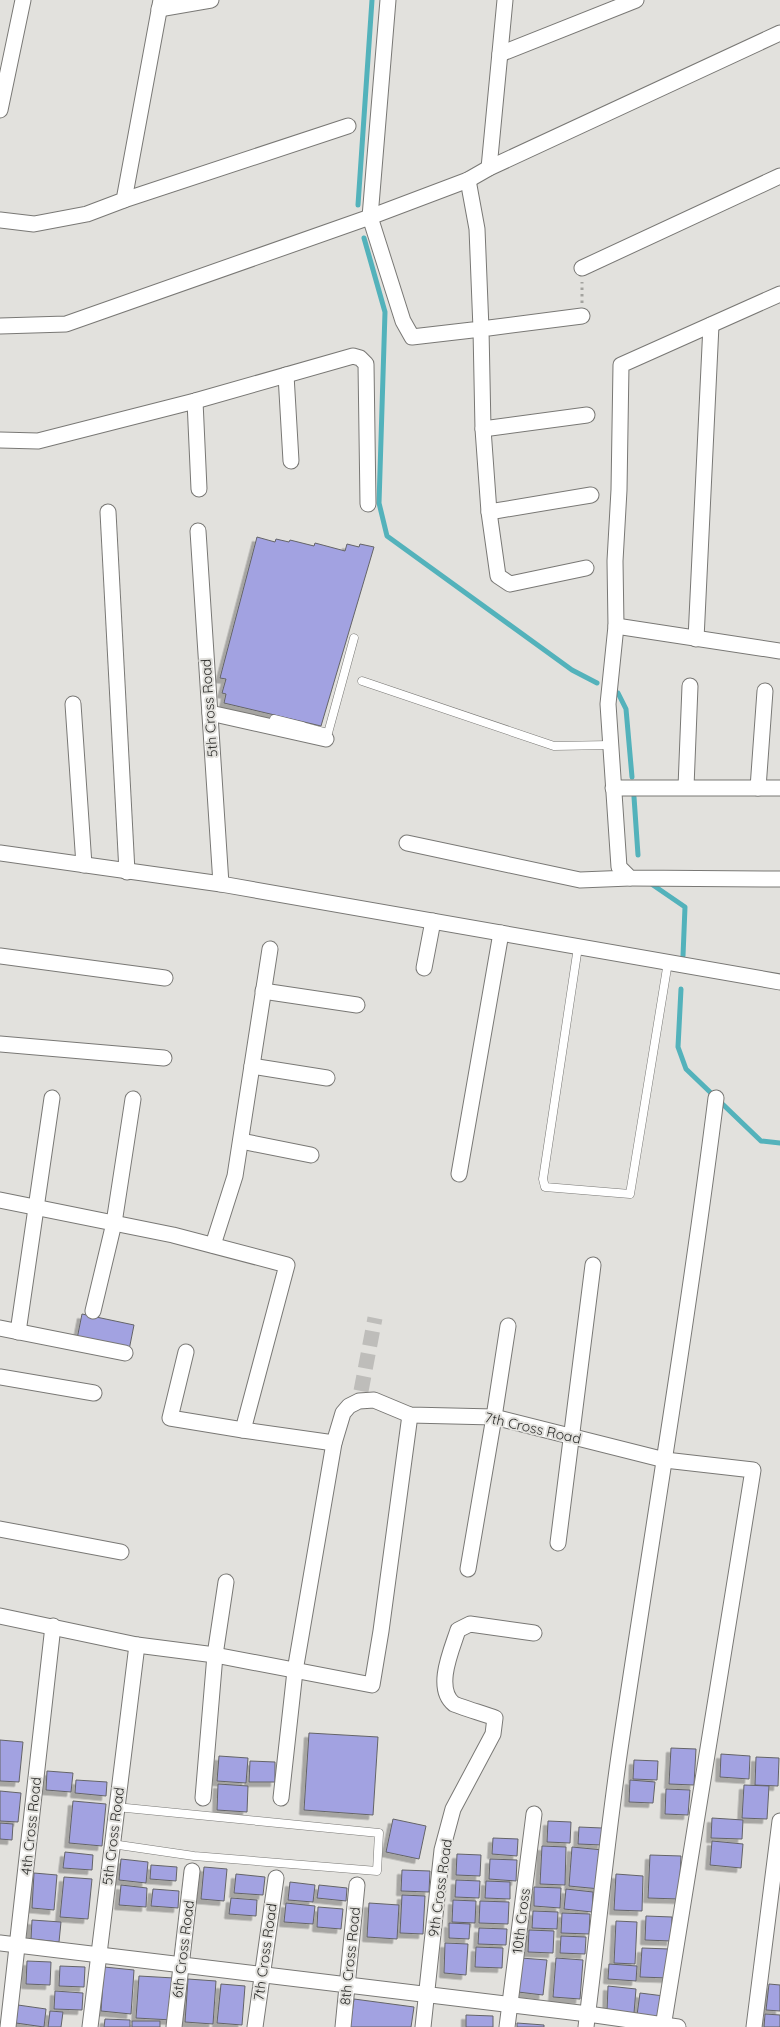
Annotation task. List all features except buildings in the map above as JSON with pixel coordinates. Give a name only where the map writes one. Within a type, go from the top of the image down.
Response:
[{"type":"street","points":[[0,110],[23,0]]},
{"type":"street","points":[[124,200],[160,5],[212,0]]},
{"type":"street","points":[[388,0],[370,217],[403,321],[412,337],[582,316]]},
{"type":"street","points":[[489,168],[506,0]]},
{"type":"street","points":[[500,54],[636,0]]},
{"type":"street","points":[[0,326],[66,324],[370,217],[468,180],[489,168],[780,33]]},
{"type":"street","points":[[0,220],[34,224],[87,214],[348,126]]},
{"type":"street","points":[[582,268],[780,176]]},
{"type":"street","points":[[468,180],[477,229],[489,512],[498,576],[510,584],[586,568]]},
{"type":"street","points":[[630,878],[620,867],[608,704],[616,626],[615,561],[619,490],[621,365],[780,294]]},
{"type":"street","points":[[696,638],[711,325]]},
{"type":"street","points":[[0,440],[38,442],[195,401],[353,356],[360,358],[366,364],[368,504]]},
{"type":"street","points":[[286,376],[291,461]]},
{"type":"street","points":[[195,401],[199,489]]},
{"type":"street","points":[[484,429],[587,415]]},
{"type":"street","points":[[489,512],[591,495]]},
{"type":"street","points":[[108,512],[127,872]]},
{"type":"street","name":"5th Cross Road","points":[[198,531],[221,884]]},
{"type":"street","points":[[616,626],[780,651]]},
{"type":"street","points":[[686,787],[690,686]]},
{"type":"street","points":[[758,788],[764,692]]},
{"type":"street","points":[[73,704],[84,865]]},
{"type":"street","points":[[210,713],[272,726],[301,729],[326,739]]},
{"type":"street","points":[[613,788],[780,788]]},
{"type":"street","points":[[407,843],[580,880],[630,878],[780,879]]},
{"type":"street","points":[[0,853],[221,884],[780,982]]},
{"type":"street","points":[[424,968],[433,921]]},
{"type":"street","points":[[459,1174],[501,933]]},
{"type":"street","points":[[213,1245],[235,1176],[270,949]]},
{"type":"street","points":[[0,956],[165,978]]},
{"type":"street","points":[[263,991],[357,1005]]},
{"type":"street","points":[[0,1044],[164,1058]]},
{"type":"street","points":[[252,1066],[326,1078]]},
{"type":"street","points":[[18,1332],[52,1098]]},
{"type":"street","points":[[587,2020],[621,1744],[665,1460],[716,1098]]},
{"type":"street","points":[[93,1311],[114,1223],[133,1099]]},
{"type":"street","points":[[241,1141],[311,1155]]},
{"type":"street","points":[[0,1200],[173,1234],[287,1264],[243,1430]]},
{"type":"street","points":[[558,1543],[594,1265]]},
{"type":"street","points":[[468,1569],[508,1326]]},
{"type":"street","points":[[0,1328],[126,1353]]},
{"type":"street","points":[[186,1352],[170,1418],[334,1443]]},
{"type":"street","points":[[0,1377],[94,1393]]},
{"type":"street","name":"7th Cross Road","points":[[281,1798],[295,1671],[334,1443],[343,1413],[360,1396],[410,1415],[494,1416],[665,1460],[753,1470],[714,1712],[668,2027]]},
{"type":"street","points":[[0,1616],[137,1645],[215,1655],[372,1685],[382,1631],[410,1415]]},
{"type":"street","points":[[0,1529],[122,1552]]},
{"type":"street","points":[[203,1798],[215,1655],[226,1582]]},
{"type":"street","name":"9th Cross Road","points":[[423,2027],[442,1850],[453,1810],[493,1734],[495,1718],[455,1704],[447,1694],[445,1680],[448,1658],[458,1630],[470,1624],[534,1634]]},
{"type":"street","name":"4th Cross Road","points":[[8,2027],[53,1626]]},
{"type":"street","name":"5th Cross Road","points":[[90,2027],[137,1645]]},
{"type":"street","name":"10th Cross","points":[[507,2027],[534,1814]]},
{"type":"street","points":[[754,2027],[780,1821]]},
{"type":"street","name":"6th Cross Road","points":[[174,2027],[192,1871]]},
{"type":"street","name":"7th Cross Road","points":[[255,2027],[276,1878]]},
{"type":"street","name":"8th Cross Road","points":[[342,2027],[348,1985],[357,1885]]},
{"type":"street","points":[[0,1943],[427,1994],[510,2005],[587,2020],[668,2027]]},
{"type":"lane","points":[[301,729],[328,733],[354,638]]},
{"type":"lane","points":[[362,681],[554,746],[610,745]]},
{"type":"lane","points":[[578,947],[543,1179],[545,1187],[630,1194],[668,962]]},
{"type":"lane","points":[[112,1844],[194,1856],[377,1871],[379,1833],[116,1807]]},
{"type":"path","points":[[582,268],[582,316]]},
{"type":"waterway","points":[[358,205],[372,0]]},
{"type":"waterway","points":[[364,238],[385,312],[379,503],[387,536],[572,670],[597,683]]},
{"type":"waterway","points":[[618,693],[626,709],[632,777]]},
{"type":"waterway","points":[[634,797],[638,855]]},
{"type":"waterway","points":[[650,883],[685,907],[683,956]]},
{"type":"waterway","points":[[681,989],[678,1047],[686,1069],[761,1141],[780,1143]]},
{"type":"tunnel","points":[[361,1391],[375,1318]]}]
